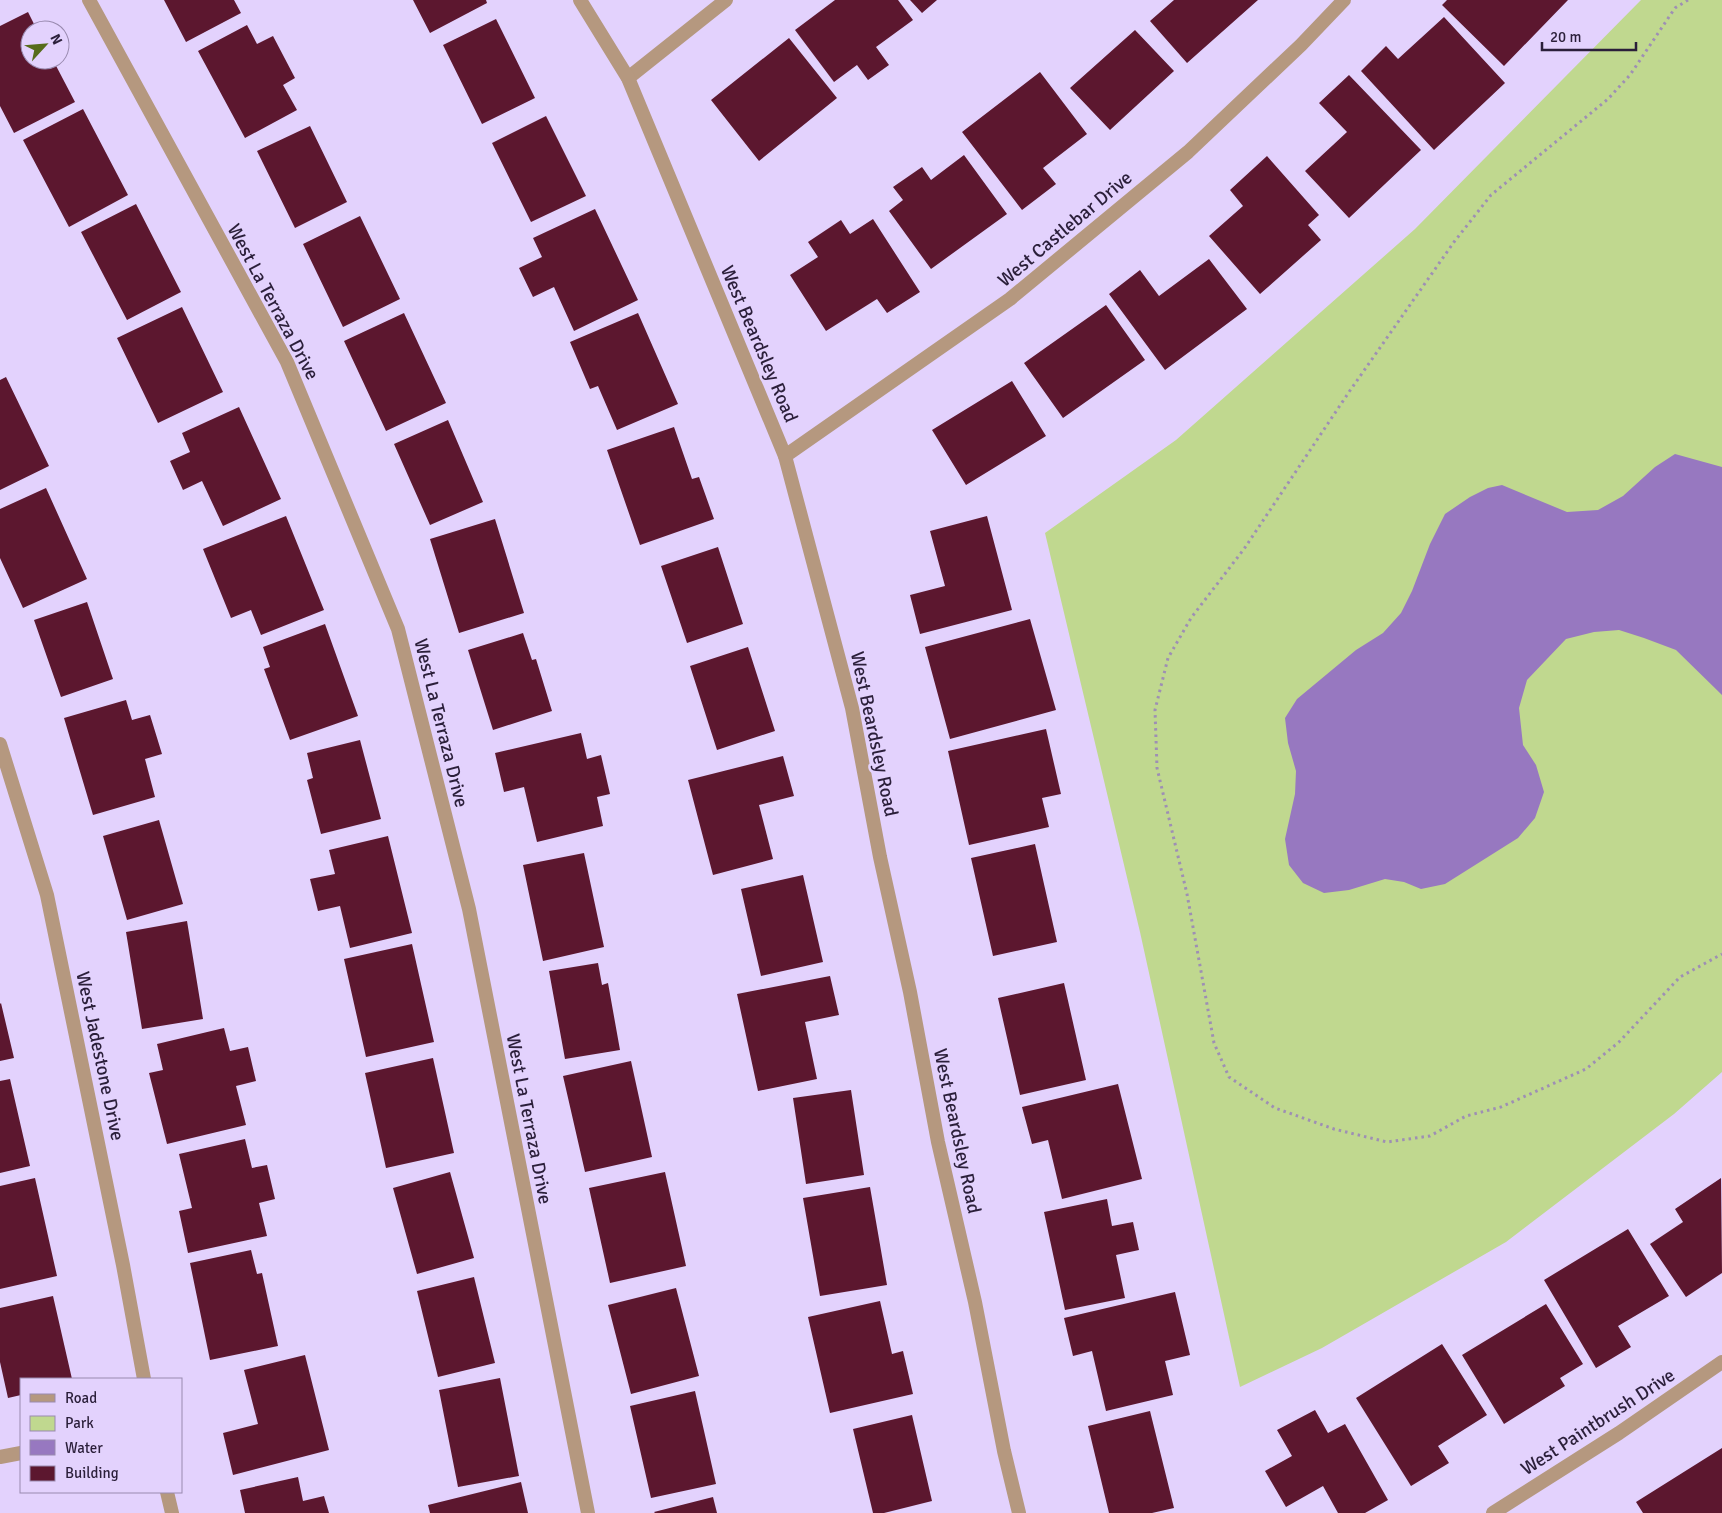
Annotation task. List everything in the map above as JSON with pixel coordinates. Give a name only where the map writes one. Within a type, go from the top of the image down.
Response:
[{"type":"street","name":"West La Terraza Drive","points":[[89,0],[288,362],[398,628],[469,909],[588,1513]]},
{"type":"street","name":"West Beardsley Road","points":[[580,0],[628,78],[785,456],[852,708],[880,857],[910,992],[938,1142],[975,1302],[1004,1450],[1020,1513]]},
{"type":"street","points":[[628,78],[726,0]]},
{"type":"street","name":"West Castlebar Drive","points":[[785,456],[1010,299],[1188,152],[1301,45],[1344,0]]},
{"type":"street","name":"West Jadestone Drive","points":[[0,744],[47,895],[123,1264],[144,1378]]},
{"type":"street","name":"West Paintbrush Drive","points":[[1493,1513],[1619,1433],[1722,1362]]},
{"type":"street","points":[[0,1457],[20,1453]]},
{"type":"street","points":[[167,1493],[172,1513]]},
{"type":"path","points":[[1688,0],[1676,8],[1630,74],[1608,99],[1491,195],[1454,242],[1349,392],[1244,549],[1191,618],[1168,658],[1155,710],[1157,768],[1187,894],[1214,1043],[1229,1077],[1275,1108],[1334,1130],[1387,1142],[1430,1136],[1466,1116],[1502,1107],[1586,1069],[1619,1042],[1680,977],[1722,954]]},
{"type":"green space","points":[[1641,0],[1722,0],[1722,1072],[1674,1114],[1506,1242],[1322,1348],[1240,1387],[1140,932],[1045,533],[1176,440],[1415,229]]},
{"type":"water","points":[[1675,454],[1722,467],[1722,695],[1676,650],[1644,638],[1619,630],[1594,632],[1566,639],[1527,680],[1519,708],[1523,745],[1536,765],[1544,792],[1535,818],[1518,838],[1445,884],[1421,889],[1404,882],[1385,879],[1349,890],[1324,893],[1303,883],[1289,865],[1285,839],[1295,794],[1296,771],[1288,743],[1285,718],[1297,699],[1356,650],[1383,633],[1401,613],[1412,591],[1430,544],[1445,514],[1470,497],[1488,488],[1502,485],[1567,512],[1598,510],[1623,496],[1655,467]]},
{"type":"building","points":[[164,0],[234,0],[241,13],[186,42]]},
{"type":"building","points":[[413,0],[486,0],[487,3],[430,33]]},
{"type":"building","points":[[835,0],[898,0],[913,20],[876,47],[889,65],[868,80],[857,65],[834,82],[795,30]]},
{"type":"building","points":[[910,0],[937,0],[922,13]]},
{"type":"building","points":[[1174,0],[1258,0],[1187,63],[1150,21]]},
{"type":"building","points":[[1447,0],[1568,0],[1504,66],[1442,5]]},
{"type":"building","points":[[28,12],[32,20],[20,20],[20,70],[58,70],[75,102],[14,133],[0,106],[0,26]]},
{"type":"building","points":[[1444,17],[1505,83],[1434,150],[1361,71],[1386,46],[1398,59]]},
{"type":"building","points":[[496,19],[535,98],[482,124],[443,45]]},
{"type":"building","points":[[247,25],[257,44],[273,36],[295,78],[283,85],[297,110],[245,138],[198,51]]},
{"type":"building","points":[[1135,30],[1174,71],[1110,130],[1070,88]]},
{"type":"building","points":[[789,38],[837,98],[759,161],[711,100]]},
{"type":"building","points":[[1040,72],[1087,134],[1043,168],[1056,184],[1022,210],[962,132]]},
{"type":"building","points":[[1349,75],[1421,150],[1349,218],[1305,171],[1347,132],[1319,103]]},
{"type":"building","points":[[83,109],[128,195],[69,227],[23,140]]},
{"type":"building","points":[[546,116],[586,196],[531,222],[492,143]]},
{"type":"building","points":[[310,126],[347,202],[295,228],[257,151]]},
{"type":"building","points":[[964,155],[1007,214],[931,269],[889,211],[903,200],[893,187],[922,167],[931,180]]},
{"type":"building","points":[[1267,156],[1319,215],[1308,225],[1321,240],[1260,294],[1209,236],[1243,206],[1230,190]]},
{"type":"building","points":[[136,204],[181,292],[127,320],[81,232]]},
{"type":"building","points":[[595,209],[638,300],[574,331],[554,287],[533,297],[519,268],[542,257],[533,238]]},
{"type":"building","points":[[360,216],[400,299],[343,327],[303,244]]},
{"type":"building","points":[[873,219],[920,292],[887,313],[877,299],[826,331],[790,275],[818,257],[808,242],[841,220],[850,234]]},
{"type":"building","points":[[1209,259],[1247,309],[1165,370],[1109,294],[1140,270],[1159,296]]},
{"type":"building","points":[[1106,305],[1145,360],[1063,418],[1024,363]]},
{"type":"building","points":[[182,307],[223,392],[158,423],[117,338]]},
{"type":"building","points":[[404,313],[446,403],[386,431],[344,341]]},
{"type":"building","points":[[638,313],[678,404],[617,430],[598,386],[590,389],[570,342]]},
{"type":"building","points":[[6,377],[49,466],[0,490],[0,380]]},
{"type":"building","points":[[1012,381],[1046,436],[966,485],[932,430]]},
{"type":"building","points":[[239,407],[281,499],[223,526],[202,481],[183,490],[170,461],[190,452],[182,433]]},
{"type":"building","points":[[448,420],[483,502],[430,525],[394,444]]},
{"type":"building","points":[[674,427],[692,479],[699,477],[714,519],[640,545],[607,450]]},
{"type":"building","points":[[46,488],[87,579],[23,608],[0,558],[0,509]]},
{"type":"building","points":[[286,516],[324,610],[261,635],[251,610],[231,618],[203,549]]},
{"type":"building","points":[[987,516],[1012,610],[920,634],[910,595],[945,586],[930,531]]},
{"type":"building","points":[[495,519],[524,613],[459,633],[430,539]]},
{"type":"building","points":[[718,547],[743,624],[687,643],[661,566]]},
{"type":"building","points":[[87,602],[113,679],[61,697],[34,620]]},
{"type":"building","points":[[1030,619],[1056,710],[950,739],[925,647]]},
{"type":"building","points":[[325,624],[358,716],[290,740],[264,669],[270,667],[263,647]]},
{"type":"building","points":[[523,633],[532,660],[536,659],[552,711],[493,730],[468,650]]},
{"type":"building","points":[[748,647],[775,731],[717,750],[690,666]]},
{"type":"building","points":[[126,700],[132,720],[150,715],[162,754],[145,759],[155,797],[93,815],[64,718]]},
{"type":"building","points":[[1046,729],[1061,794],[1042,798],[1049,827],[969,845],[948,751]]},
{"type":"building","points":[[581,733],[587,759],[601,755],[610,794],[597,797],[603,826],[537,842],[524,787],[504,792],[495,753]]},
{"type":"building","points":[[360,740],[381,819],[321,834],[307,780],[313,778],[307,753]]},
{"type":"building","points":[[783,756],[794,796],[759,805],[773,859],[713,875],[688,780]]},
{"type":"building","points":[[159,820],[183,904],[127,920],[103,836]]},
{"type":"building","points":[[388,836],[412,933],[350,948],[340,906],[318,911],[310,879],[335,874],[329,850]]},
{"type":"building","points":[[1035,844],[1057,942],[993,956],[971,858]]},
{"type":"building","points":[[584,853],[604,947],[543,961],[523,865]]},
{"type":"building","points":[[803,875],[823,962],[761,976],[741,889]]},
{"type":"building","points":[[187,921],[203,1019],[142,1029],[126,932]]},
{"type":"building","points":[[412,944],[434,1042],[366,1057],[344,959]]},
{"type":"building","points":[[598,963],[602,985],[608,983],[620,1050],[565,1059],[549,971]]},
{"type":"building","points":[[830,976],[839,1015],[805,1022],[817,1079],[758,1091],[737,994]]},
{"type":"building","points":[[1064,983],[1086,1080],[1020,1095],[998,998]]},
{"type":"building","points":[[0,1004],[14,1058],[0,1061]]},
{"type":"building","points":[[224,1028],[230,1051],[248,1047],[256,1081],[236,1086],[246,1125],[167,1144],[149,1073],[163,1070],[157,1044]]},
{"type":"building","points":[[433,1058],[454,1153],[386,1168],[365,1073]]},
{"type":"building","points":[[631,1061],[652,1157],[585,1172],[563,1076]]},
{"type":"building","points":[[10,1079],[30,1166],[0,1173],[0,1081]]},
{"type":"building","points":[[1118,1084],[1142,1179],[1062,1199],[1048,1140],[1032,1144],[1022,1107]]},
{"type":"building","points":[[851,1090],[864,1175],[806,1184],[793,1098]]},
{"type":"building","points":[[245,1139],[252,1168],[267,1165],[275,1199],[259,1203],[267,1236],[188,1253],[179,1211],[192,1208],[179,1154]]},
{"type":"building","points":[[450,1172],[474,1258],[417,1274],[393,1188]]},
{"type":"building","points":[[665,1172],[686,1266],[610,1283],[589,1188]]},
{"type":"building","points":[[35,1178],[57,1276],[0,1289],[0,1186]]},
{"type":"building","points":[[1721,1178],[1722,1273],[1686,1297],[1650,1244],[1683,1222],[1675,1209]]},
{"type":"building","points":[[870,1187],[887,1285],[820,1296],[803,1198]]},
{"type":"building","points":[[1107,1199],[1112,1226],[1133,1222],[1139,1250],[1116,1255],[1125,1298],[1065,1310],[1044,1212]]},
{"type":"building","points":[[1628,1229],[1669,1296],[1618,1326],[1631,1347],[1596,1368],[1544,1280]]},
{"type":"building","points":[[251,1250],[257,1274],[262,1273],[278,1346],[210,1360],[190,1263]]},
{"type":"building","points":[[474,1277],[495,1363],[438,1377],[417,1291]]},
{"type":"building","points":[[676,1288],[699,1376],[631,1394],[608,1305]]},
{"type":"building","points":[[1175,1292],[1190,1355],[1165,1361],[1173,1395],[1106,1411],[1092,1351],[1073,1356],[1064,1318]]},
{"type":"building","points":[[53,1296],[72,1378],[20,1378],[20,1395],[8,1398],[0,1362],[0,1308]]},
{"type":"building","points":[[880,1301],[892,1354],[903,1351],[913,1394],[830,1413],[808,1317]]},
{"type":"building","points":[[1546,1304],[1583,1364],[1560,1378],[1565,1386],[1504,1424],[1462,1355]]},
{"type":"building","points":[[1442,1344],[1487,1415],[1438,1446],[1449,1463],[1411,1486],[1356,1398]]},
{"type":"building","points":[[305,1355],[329,1450],[233,1475],[223,1433],[258,1424],[244,1370]]},
{"type":"building","points":[[500,1378],[519,1476],[458,1487],[439,1390]]},
{"type":"building","points":[[695,1391],[716,1484],[651,1498],[630,1406]]},
{"type":"building","points":[[1315,1410],[1328,1433],[1345,1424],[1388,1500],[1365,1513],[1338,1513],[1323,1486],[1286,1507],[1265,1471],[1292,1456],[1277,1430]]},
{"type":"building","points":[[1150,1411],[1174,1508],[1152,1513],[1109,1513],[1088,1426]]},
{"type":"building","points":[[912,1415],[932,1501],[884,1513],[873,1513],[853,1429]]},
{"type":"building","points":[[1722,1448],[1722,1513],[1643,1513],[1636,1502]]},
{"type":"building","points":[[298,1477],[303,1501],[324,1496],[329,1513],[245,1513],[240,1490]]},
{"type":"building","points":[[521,1482],[528,1513],[430,1513],[428,1505]]},
{"type":"building","points":[[713,1497],[717,1513],[654,1512]]}]
